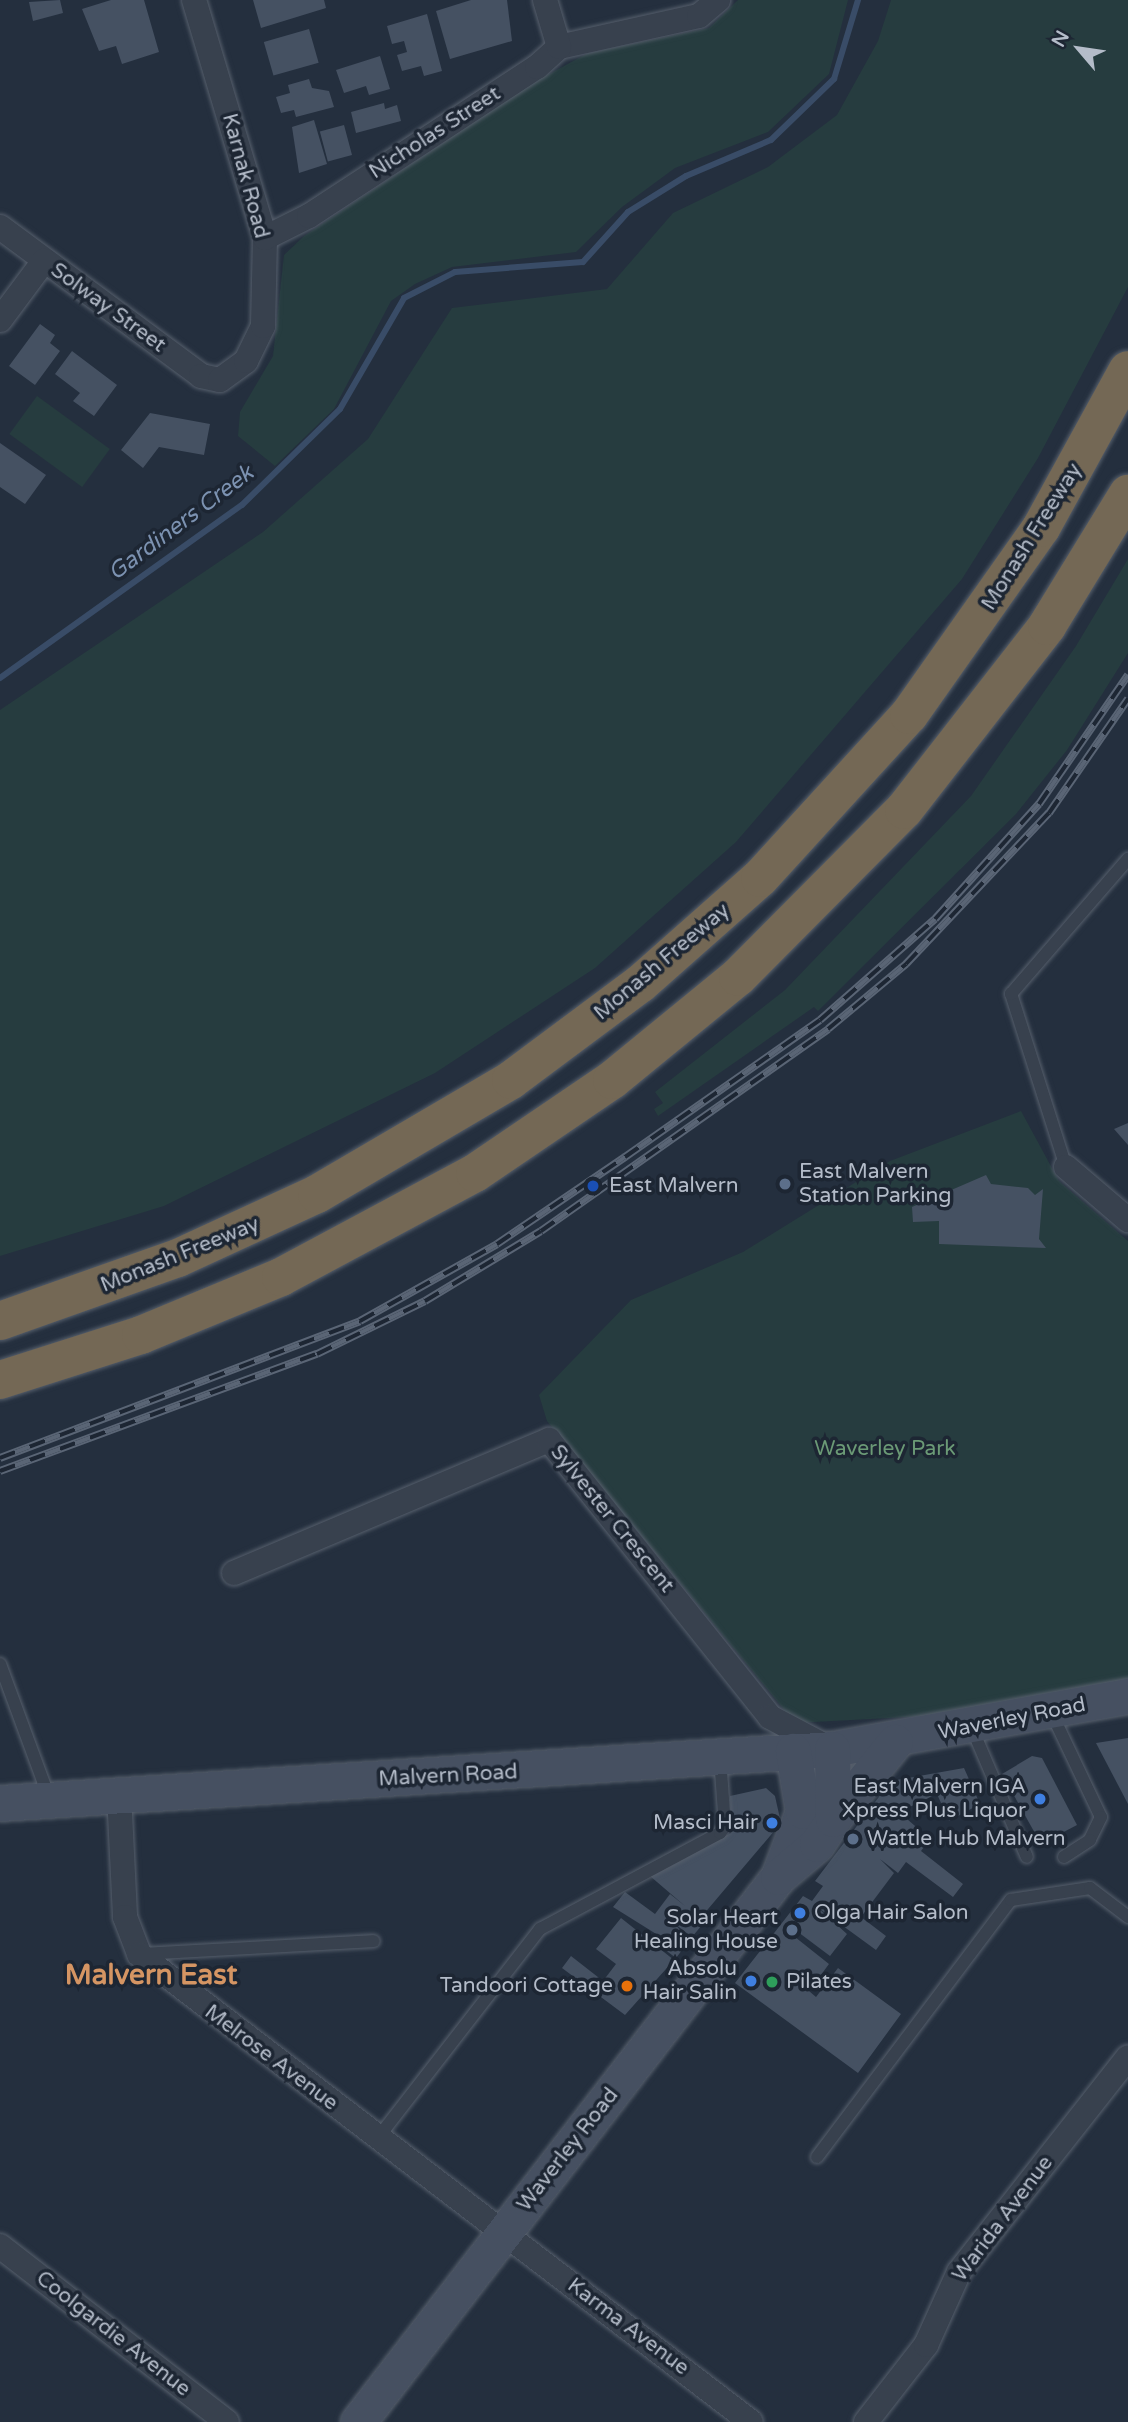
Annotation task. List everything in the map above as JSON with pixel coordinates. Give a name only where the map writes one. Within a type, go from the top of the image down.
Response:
[{"type":"highway","name":"Monash Freeway","points":[[0,1321],[166,1263],[317,1194],[511,1080],[640,984],[760,878],[909,715],[1041,528],[1128,370]]},
{"type":"highway","points":[[0,1380],[192,1316],[344,1246],[530,1138],[650,1051],[802,918],[904,810],[1012,675],[1128,494]]},
{"type":"main road","name":"Waverley Road","points":[[358,2422],[778,1877],[817,1844],[833,1819],[895,1742],[1128,1696]]},
{"type":"main road","name":"Malvern Road","points":[[0,1803],[50,1801],[119,1793],[720,1757],[790,1740],[832,1749],[895,1742]]},
{"type":"main road","name":"Waverley Road","points":[[778,1877],[803,1811],[790,1740]]},
{"type":"main road","points":[[832,1749],[833,1819]]},
{"type":"street","name":"Karnak Road","points":[[194,0],[265,238],[261,336],[246,361],[220,380]]},
{"type":"street","points":[[545,0],[559,47],[698,16],[718,0]]},
{"type":"street","name":"Nicholas Street","points":[[265,238],[309,216],[559,47]]},
{"type":"street","name":"Solway Street","points":[[0,228],[201,376],[220,380]]},
{"type":"street","points":[[0,320],[44,261]]},
{"type":"street","points":[[1066,1167],[1128,1220]]},
{"type":"street","name":"Sylvester Crescent","points":[[234,1573],[549,1440],[790,1740]]},
{"type":"street","points":[[119,1793],[125,1917],[139,1954]]},
{"type":"street","name":"Melrose Avenue","points":[[139,1954],[503,2234]]},
{"type":"street","name":"Warida Avenue","points":[[866,2422],[926,2345],[959,2272],[1128,2057]]},
{"type":"street","name":"Karma Avenue","points":[[503,2234],[751,2422]]},
{"type":"street","name":"Coolgardie Avenue","points":[[0,2246],[227,2422]]},
{"type":"lane","points":[[1066,1167],[1011,994],[1128,859]]},
{"type":"lane","points":[[0,1664],[50,1801]]},
{"type":"lane","points":[[1052,1713],[1101,1817],[1090,1840],[1064,1857]]},
{"type":"lane","points":[[971,1726],[1027,1857]]},
{"type":"lane","points":[[377,2138],[540,1929],[720,1833],[725,1827],[720,1757]]},
{"type":"lane","points":[[817,2157],[1011,1900],[1090,1888],[1128,1917]]},
{"type":"lane","points":[[139,1954],[374,1941]]},
{"type":"green space","points":[[738,0],[848,0],[829,74],[768,132],[675,168],[622,207],[576,252],[452,267],[415,284],[391,301],[334,409],[275,466],[238,436],[240,412],[273,356],[284,255],[304,236],[529,85],[588,53],[709,28]]},
{"type":"green space","points":[[891,0],[1128,0],[1128,287],[1038,458],[962,579],[736,842],[595,968],[435,1073],[164,1206],[0,1256],[0,710],[263,532],[368,439],[452,308],[607,289],[673,213],[768,167],[837,115],[878,41]]},
{"type":"green space","points":[[37,396],[110,449],[82,487],[9,434]]},
{"type":"green space","points":[[1128,559],[1128,653],[1067,750],[1016,814],[818,1011],[814,1007],[658,1116],[654,1109],[663,1103],[655,1092],[785,990],[971,796],[1076,646]]},
{"type":"green space","name":"Waverley Park","points":[[1021,1111],[1059,1181],[1128,1241],[1128,1683],[965,1714],[795,1723],[547,1421],[539,1395],[631,1300],[743,1252],[890,1161]]},
{"type":"building","points":[[60,0],[63,13],[33,21],[29,2]]},
{"type":"building","points":[[111,0],[144,0],[159,52],[122,64],[116,46],[99,51],[82,9]]},
{"type":"building","points":[[253,0],[324,0],[326,8],[261,28]]},
{"type":"building","points":[[471,0],[507,0],[512,41],[450,59],[436,11]]},
{"type":"building","points":[[427,14],[442,71],[424,76],[421,66],[402,71],[397,55],[407,52],[404,41],[392,44],[387,26]]},
{"type":"building","points":[[309,29],[319,63],[273,76],[264,42]]},
{"type":"building","points":[[380,56],[390,89],[369,95],[366,86],[344,93],[336,70]]},
{"type":"building","points":[[309,79],[312,88],[329,91],[334,107],[296,117],[294,110],[281,113],[276,97],[290,93],[288,85]]},
{"type":"building","points":[[384,103],[385,109],[397,105],[401,121],[356,133],[351,112]]},
{"type":"building","points":[[314,120],[327,164],[299,173],[292,127]]},
{"type":"building","points":[[344,125],[352,155],[328,161],[320,131]]},
{"type":"building","points":[[40,324],[55,335],[50,343],[60,351],[35,385],[9,366]]},
{"type":"building","points":[[72,351],[117,385],[94,416],[73,401],[80,393],[55,374]]},
{"type":"building","points":[[150,413],[210,424],[204,455],[159,447],[143,468],[121,450]]},
{"type":"building","points":[[0,443],[46,475],[25,504],[0,487]]},
{"type":"building","points":[[1128,1123],[1128,1145],[1114,1129]]},
{"type":"building","points":[[986,1175],[991,1184],[1028,1188],[1035,1195],[1043,1189],[1039,1239],[1046,1248],[939,1244],[939,1221],[913,1222],[912,1207]]},
{"type":"building","points":[[1128,1738],[1128,1804],[1096,1743]]},
{"type":"building","name":"East Malvern IGA Xpress Plus Liquor","points":[[1032,1756],[1042,1758],[1077,1825],[1041,1844],[1002,1774]]},
{"type":"building","points":[[964,1768],[980,1804],[949,1821],[937,1794],[899,1812],[930,1839],[921,1851],[963,1884],[953,1897],[906,1862],[898,1873],[880,1859],[894,1873],[861,1917],[886,1936],[876,1950],[817,1907],[847,1934],[830,1956],[798,1932],[795,1937],[829,1964],[809,1991],[816,1997],[838,1968],[901,2014],[858,2073],[735,1983],[803,1896],[812,1901],[823,1886],[815,1881],[891,1781]]},
{"type":"building","points":[[766,1788],[775,1796],[781,1823],[703,1915],[707,1919],[692,1937],[675,1924],[689,1941],[676,1958],[656,1943],[661,1937],[613,1907],[625,1892],[655,1914],[670,1894],[685,1906],[650,1876],[731,1833],[730,1796]]},
{"type":"building","points":[[621,1918],[674,1960],[625,2015],[562,1968],[571,1956],[603,1981],[616,1964],[596,1949]]},
{"type":"waterway","name":"Gardiners Creek","points":[[0,678],[242,505],[340,409],[404,298],[455,272],[583,262],[628,212],[686,176],[771,140],[834,79],[858,0]]},
{"type":"railway","points":[[0,1458],[360,1321],[497,1244],[625,1157],[820,1020],[935,919],[1039,804],[1128,675]]},
{"type":"railway","points":[[0,1471],[317,1354],[425,1301],[541,1231],[828,1029],[906,964],[1049,813],[1128,699]]},
{"type":"place","name":"East Malvern Station Parking","points":[[785,1184]]},
{"type":"place","name":"East Malvern","points":[[593,1186]]},
{"type":"place","name":"East Malvern IGA Xpress Plus Liquor","points":[[1040,1799]]},
{"type":"place","name":"Masci Hair","points":[[772,1823]]},
{"type":"place","name":"Wattle Hub Malvern","points":[[853,1839]]},
{"type":"place","name":"Olga Hair Salon","points":[[800,1913]]},
{"type":"place","name":"Solar Heart Healing House","points":[[792,1930]]},
{"type":"place","name":"Absolu Hair Salin","points":[[751,1981]]},
{"type":"place","name":"Pilates","points":[[772,1982]]},
{"type":"place","name":"Tandoori Cottage","points":[[627,1986]]},
{"type":"district","name":"Malvern East","points":[[151,1975]]}]
